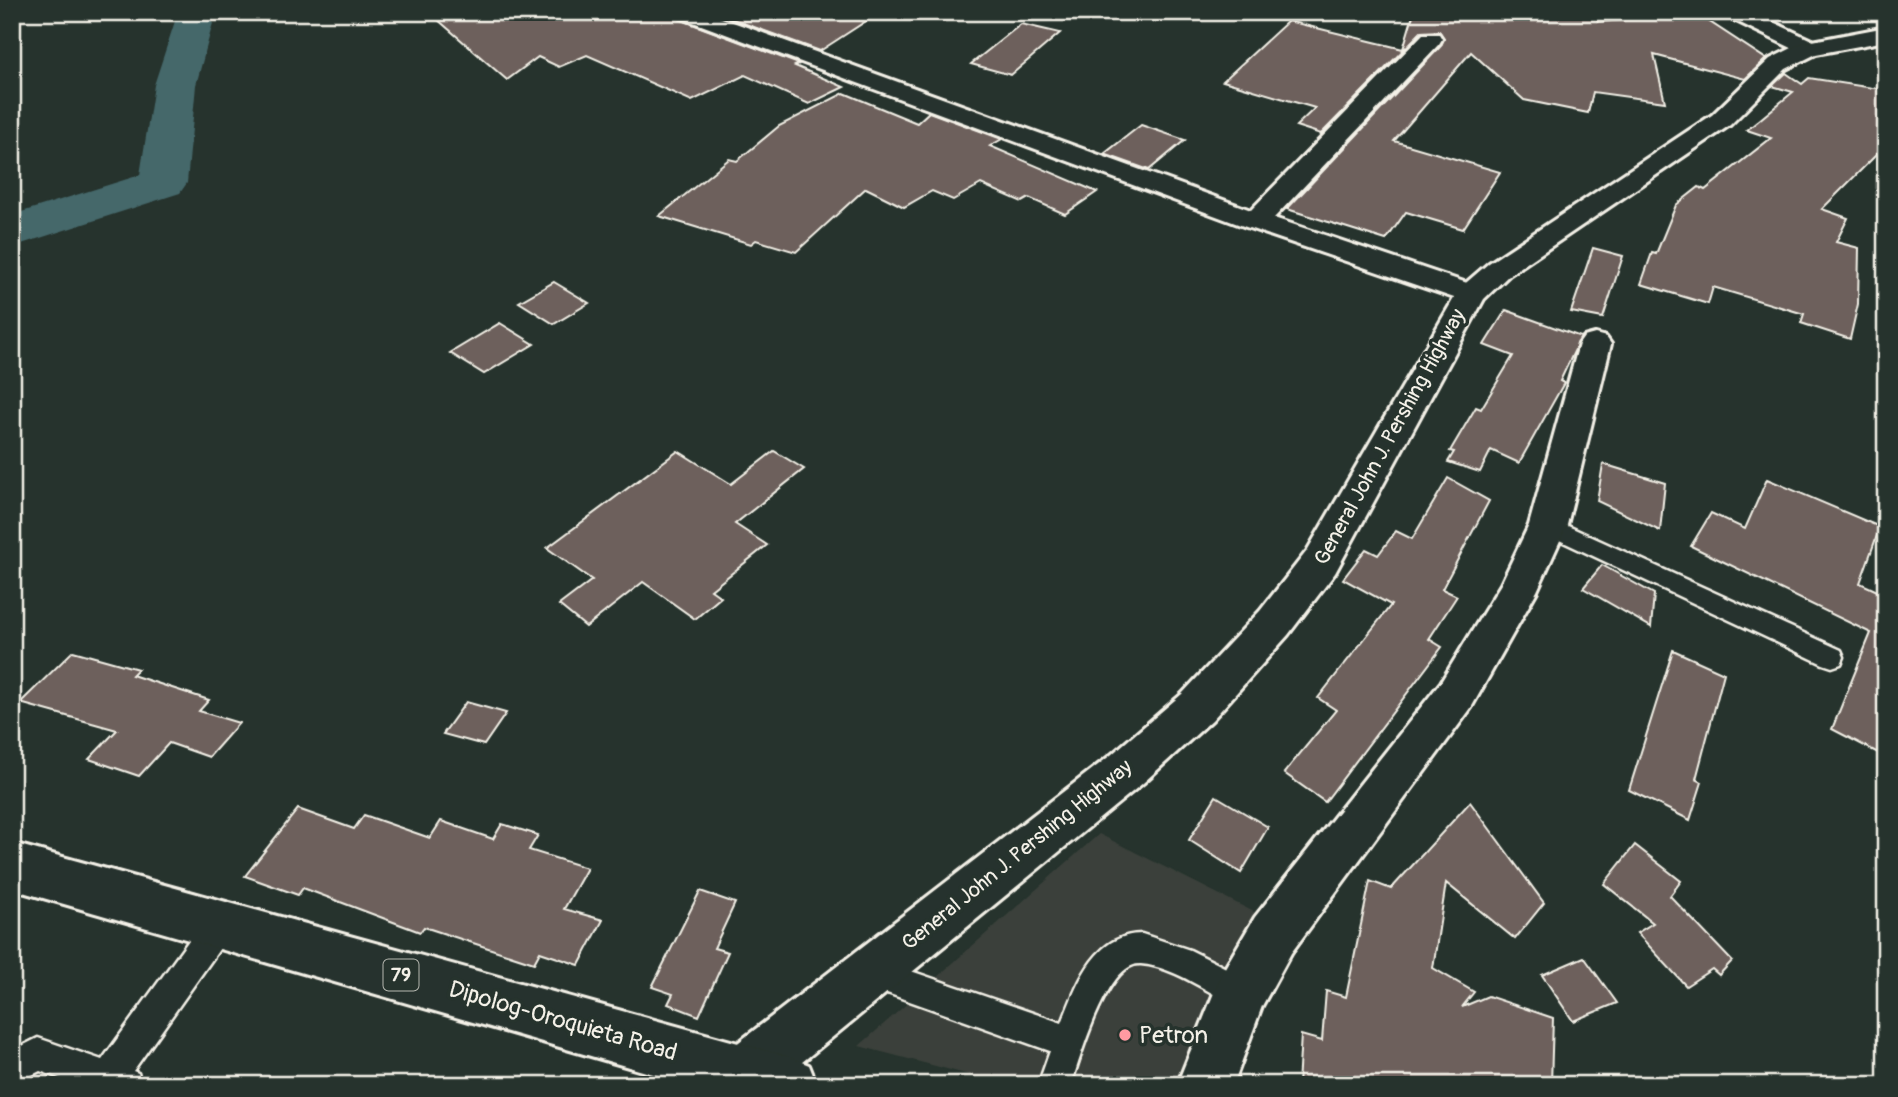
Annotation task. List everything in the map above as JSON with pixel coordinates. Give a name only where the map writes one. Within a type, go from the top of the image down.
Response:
[{"type":"main road","points":[[684,12],[1256,221],[1471,294]]},
{"type":"main road","points":[[724,27],[755,12]]},
{"type":"main road","points":[[1733,12],[1810,48]]},
{"type":"main road","name":"General John J. Pershing Highway","points":[[768,1078],[871,972],[1127,769],[1197,707],[1274,623],[1321,562],[1348,517],[1471,294],[1499,269],[1721,120],[1766,73],[1779,64],[1810,48],[1886,34]]},
{"type":"main road","points":[[1256,221],[1431,39]]},
{"type":"main road","points":[[1205,1085],[1241,992],[1273,935],[1457,695],[1517,591],[1548,524],[1595,344]]},
{"type":"main road","name":"Dipolog-Oroquieta Road","points":[[12,866],[768,1078]]},
{"type":"lane","points":[[1548,524],[1832,657]]},
{"type":"lane","points":[[12,1070],[38,1054],[117,1082],[219,924]]},
{"type":"lane","points":[[1054,1085],[1097,980],[1110,961],[1124,950],[1143,949],[1162,955],[1241,992]]},
{"type":"lane","points":[[871,972],[1072,1042]]},
{"type":"shaded area","points":[[1099,834],[1256,913],[1235,944],[1213,988],[1174,1085],[1008,1085],[859,1046]]},
{"type":"building","points":[[429,12],[672,12],[676,18],[799,64],[795,66],[844,87],[809,104],[745,75],[692,101],[587,55],[559,67],[538,57],[507,80]]},
{"type":"building","points":[[713,12],[880,12],[820,51]]},
{"type":"building","points":[[1414,12],[1597,12],[1598,22],[1699,15],[1766,59],[1745,79],[1654,55],[1665,102],[1593,92],[1588,113],[1524,100],[1471,52],[1394,141],[1500,172],[1463,229],[1406,212],[1386,240],[1287,209],[1441,46],[1444,38],[1439,31],[1421,32],[1321,134],[1296,126],[1315,108],[1223,81],[1288,21],[1403,49]]},
{"type":"building","points":[[1021,24],[1060,33],[1011,75],[971,64]]},
{"type":"building","points":[[1786,73],[1802,84],[1809,78],[1886,90],[1886,145],[1822,209],[1848,218],[1836,242],[1859,248],[1858,304],[1850,339],[1801,323],[1804,314],[1713,287],[1708,304],[1641,284],[1652,253],[1656,254],[1676,205],[1699,187],[1705,190],[1771,138],[1747,130],[1793,92],[1772,86]]},
{"type":"building","points":[[844,93],[917,123],[929,112],[1002,139],[990,146],[1097,192],[1065,214],[1029,198],[1022,202],[981,184],[953,200],[932,191],[904,207],[866,188],[796,252],[756,240],[751,244],[659,216],[729,159],[737,161],[779,126]]},
{"type":"building","points":[[1141,125],[1185,140],[1149,170],[1104,154]]},
{"type":"building","points":[[1593,248],[1623,256],[1603,318],[1571,312]]},
{"type":"building","points":[[554,282],[589,303],[554,324],[519,302]]},
{"type":"building","points":[[1506,310],[1581,337],[1560,381],[1564,383],[1519,463],[1491,450],[1480,472],[1448,462],[1454,452],[1450,451],[1476,407],[1481,409],[1513,356],[1484,345]]},
{"type":"building","points":[[500,323],[534,344],[484,374],[450,353]]},
{"type":"building","points":[[678,451],[731,484],[774,451],[804,469],[735,524],[767,545],[711,590],[721,597],[695,619],[643,582],[586,627],[559,605],[592,580],[547,548]]},
{"type":"building","points":[[1603,464],[1665,483],[1660,531],[1597,501]]},
{"type":"building","points":[[1448,478],[1489,501],[1442,589],[1457,596],[1429,639],[1442,647],[1325,802],[1284,773],[1336,710],[1318,698],[1391,605],[1343,579],[1366,549],[1378,555],[1396,531],[1412,539]]},
{"type":"building","points":[[1767,479],[1880,527],[1860,583],[1886,595],[1886,757],[1832,729],[1871,633],[1691,546],[1711,513],[1745,529]]},
{"type":"building","points":[[1602,565],[1654,594],[1651,627],[1583,588]]},
{"type":"building","points":[[1673,650],[1724,673],[1696,779],[1702,782],[1690,820],[1629,790]]},
{"type":"building","points":[[73,651],[138,669],[132,675],[209,700],[199,711],[239,723],[209,757],[169,743],[139,776],[89,759],[117,730],[20,703]]},
{"type":"building","points":[[466,702],[506,713],[484,745],[443,734]]},
{"type":"building","points":[[1216,796],[1268,827],[1241,873],[1189,840]]},
{"type":"building","points":[[1470,802],[1544,903],[1515,939],[1446,883],[1433,968],[1474,992],[1462,1007],[1488,996],[1553,1018],[1551,1085],[1298,1085],[1301,1035],[1322,1041],[1326,991],[1346,997],[1370,881],[1391,889]]},
{"type":"building","points":[[298,809],[354,829],[364,815],[430,838],[441,821],[493,839],[502,824],[538,835],[529,850],[587,868],[564,909],[603,920],[579,965],[540,952],[534,963],[424,927],[420,932],[303,888],[298,895],[245,876]]},
{"type":"building","points":[[1635,845],[1681,881],[1670,896],[1732,961],[1719,975],[1712,969],[1686,986],[1637,933],[1653,923],[1604,884]]},
{"type":"building","points":[[700,891],[735,903],[714,948],[728,952],[699,1016],[668,1004],[673,994],[652,987]]},
{"type":"building","points":[[1584,957],[1617,1003],[1573,1021],[1542,975]]},
{"type":"waterway","points":[[12,232],[163,183],[175,85],[197,12]]},
{"type":"place","name":"Petron","points":[[1125,1035]]}]
